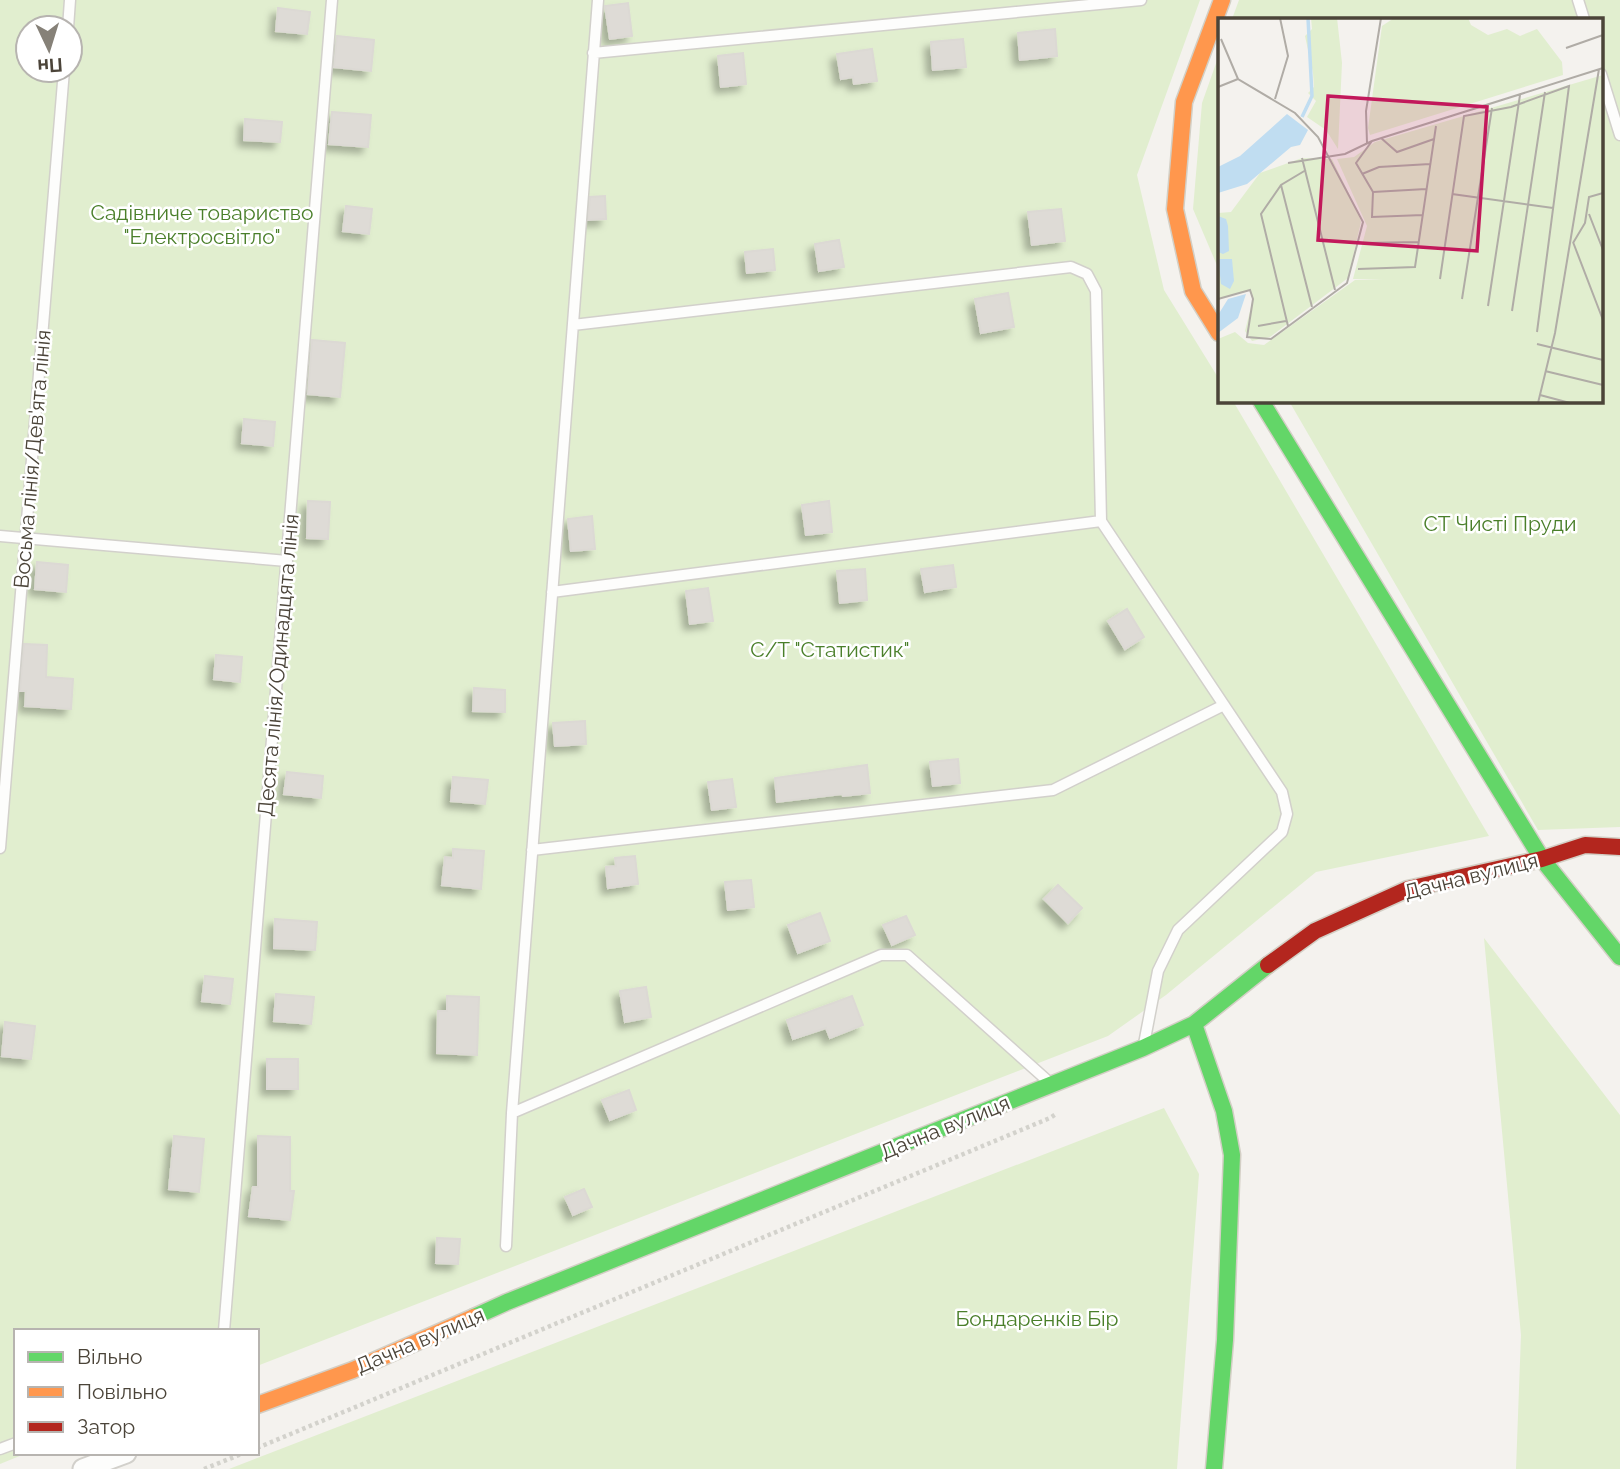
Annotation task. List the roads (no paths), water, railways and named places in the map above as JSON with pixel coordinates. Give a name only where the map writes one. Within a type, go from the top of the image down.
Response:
[{"type":"street","points":[[1218,331],[1193,291],[1175,209],[1184,102],[1222,0]]},
{"type":"street","points":[[1262,402],[1542,859],[1620,957]]},
{"type":"street","name":"Дачна вулиця","points":[[259,1404],[353,1370],[507,1303],[1143,1048],[1194,1024],[1315,931],[1408,889],[1542,859],[1585,845],[1620,847]]},
{"type":"street","points":[[1194,1024],[1224,1111],[1232,1155],[1225,1340],[1214,1469]]},
{"type":"street","points":[[83,1469],[121,1455]]},
{"type":"lane","name":"Десята лінія/Одинадцята лінія","points":[[224,1329],[332,0]]},
{"type":"lane","points":[[506,1246],[512,1112],[598,0]]},
{"type":"lane","points":[[593,53],[1141,0]]},
{"type":"lane","points":[[1578,0],[1584,18]]},
{"type":"lane","points":[[1602,77],[1620,135]]},
{"type":"lane","name":"Восьма лінія/Дев'ята лінія","points":[[0,848],[63,84]]},
{"type":"lane","points":[[573,325],[1071,267],[1087,274],[1096,291],[1101,521],[1282,792],[1287,814],[1282,832],[1178,930],[1158,971],[1143,1048]]},
{"type":"lane","points":[[552,592],[1101,521]]},
{"type":"lane","points":[[0,536],[287,561]]},
{"type":"lane","points":[[532,850],[1053,790],[1224,705]]},
{"type":"lane","points":[[512,1112],[881,954],[907,955],[1052,1084]]},
{"type":"park label","name":"Садівниче товариство \"Електросвітло\"","points":[[202,224]]},
{"type":"park label","name":"СТ Чисті Пруди","points":[[1500,523]]},
{"type":"park label","name":"С/Т \"Статистик\"","points":[[830,649]]},
{"type":"park label","name":"Бондаренків Бір","points":[[1037,1318]]}]
